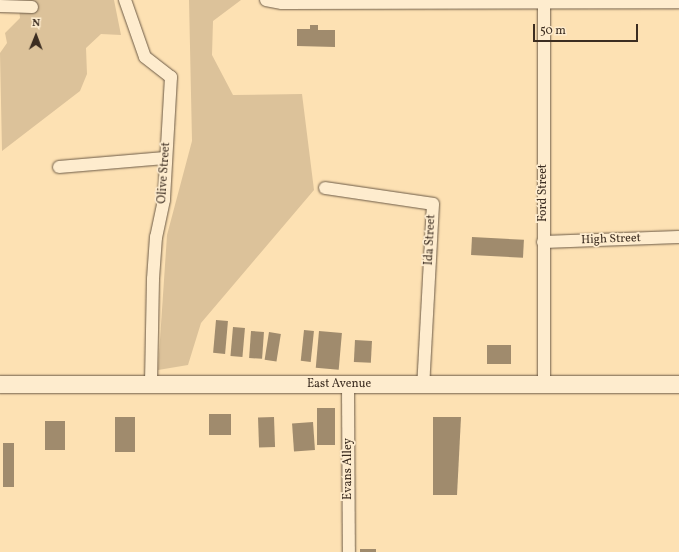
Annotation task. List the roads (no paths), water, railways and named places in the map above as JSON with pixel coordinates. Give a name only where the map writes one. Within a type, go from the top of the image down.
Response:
[{"type":"street","name":"Olive Street","points":[[125,0],[145,57],[170,77],[164,200],[156,237],[153,279],[150,386]]},
{"type":"street","points":[[266,0],[282,3],[679,2]]},
{"type":"street","name":"Ford Street","points":[[544,2],[544,384]]},
{"type":"street","points":[[0,6],[32,7]]},
{"type":"street","points":[[59,167],[165,158]]},
{"type":"street","name":"Ida Street","points":[[325,188],[433,204],[423,386]]},
{"type":"street","name":"High Street","points":[[543,242],[679,237]]},
{"type":"street","name":"East Avenue","points":[[0,384],[150,386],[679,384]]},
{"type":"street","name":"Evans Alley","points":[[348,385],[349,552]]}]
